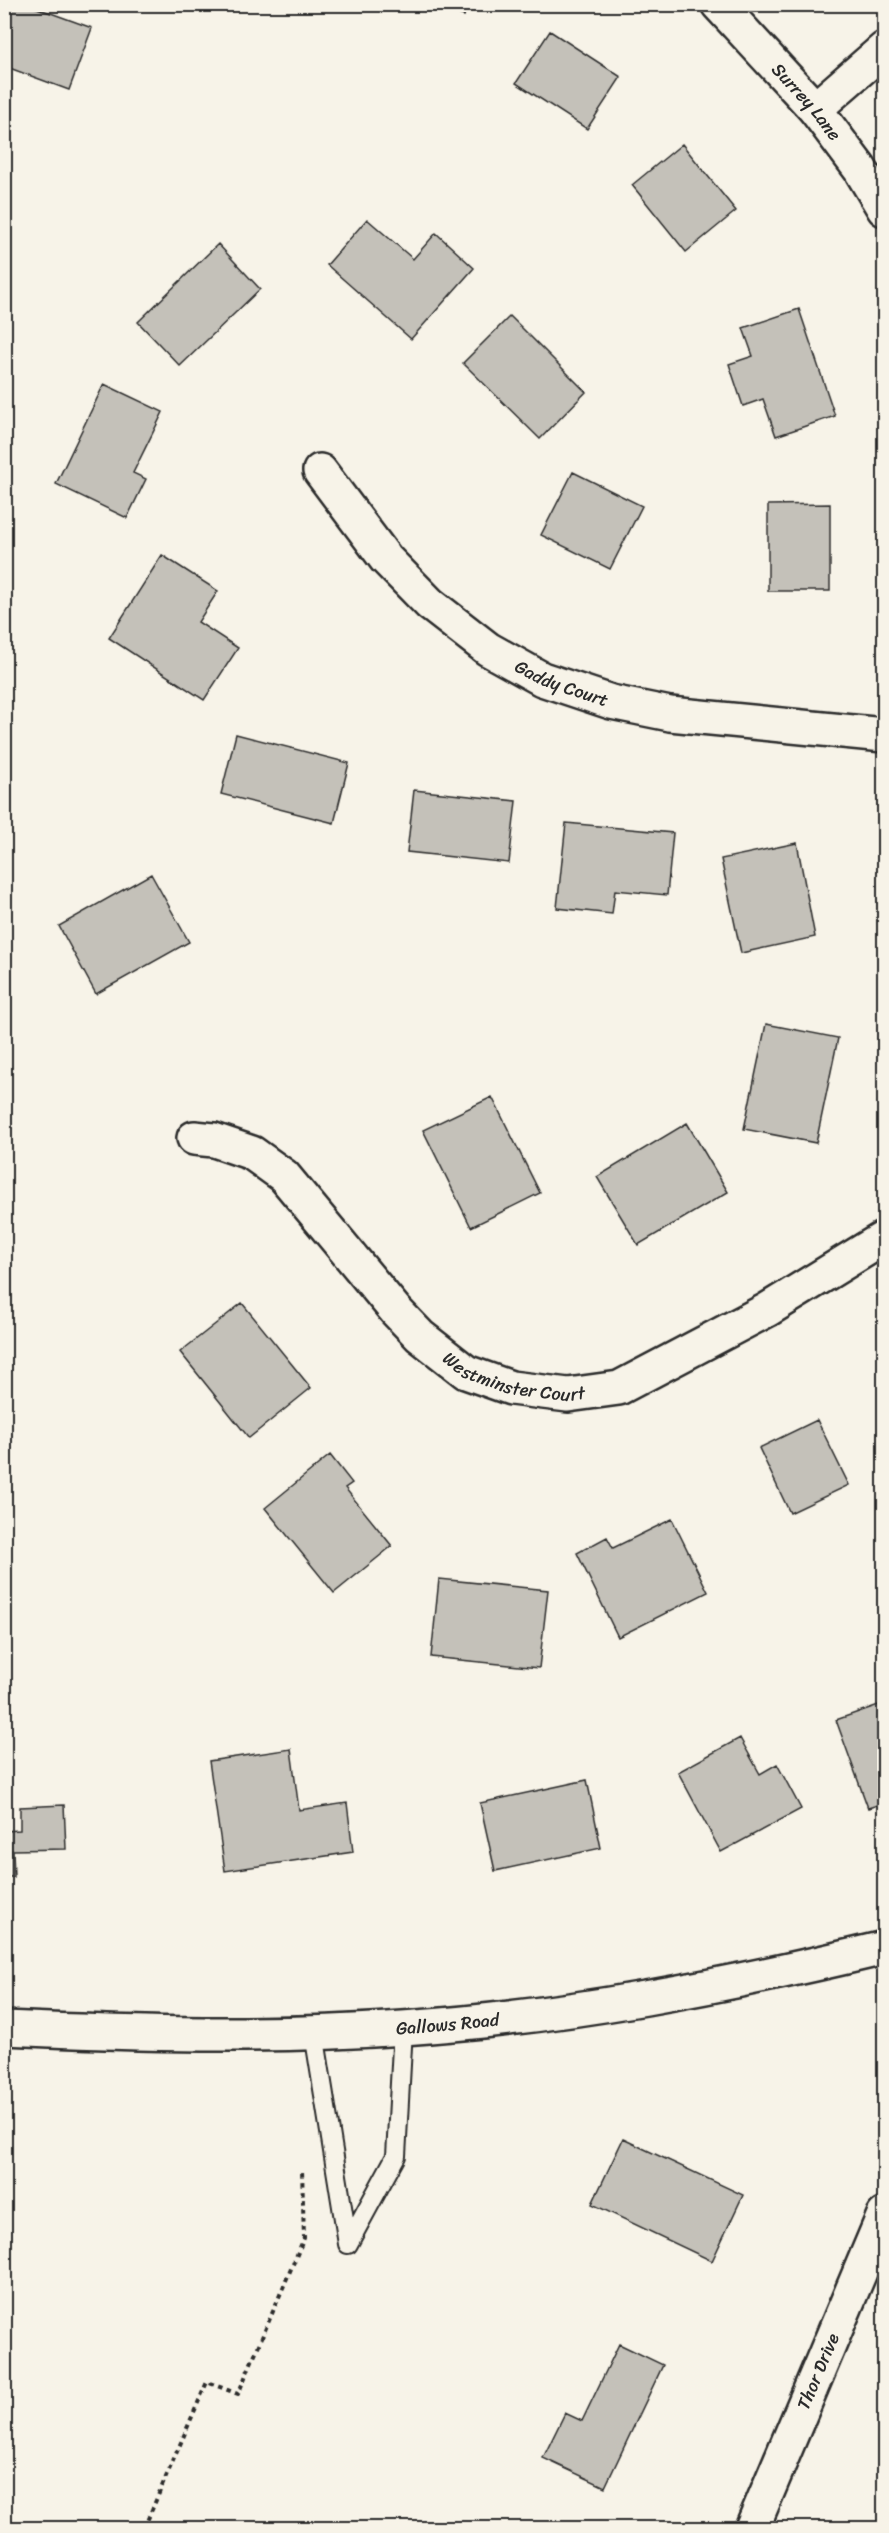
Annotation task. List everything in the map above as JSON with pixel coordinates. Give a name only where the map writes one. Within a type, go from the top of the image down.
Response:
[{"type":"street","name":"Surrey Lane","points":[[718,4],[814,109],[860,169],[885,209]]},
{"type":"street","points":[[814,109],[885,49]]},
{"type":"street","name":"Gaddy Court","points":[[320,471],[386,560],[430,604],[488,649],[542,679],[611,702],[670,714],[885,735]]},
{"type":"street","name":"Westminster Court","points":[[194,1138],[214,1140],[252,1153],[284,1176],[396,1311],[420,1336],[466,1372],[511,1388],[568,1395],[619,1388],[767,1310],[885,1238]]},
{"type":"street","name":"Gallows Road","points":[[4,2028],[267,2035],[403,2028],[577,2010],[773,1975],[885,1948]]},
{"type":"street","name":"Thor Drive","points":[[752,2529],[885,2215]]},
{"type":"lane","points":[[314,2033],[348,2244],[396,2156],[403,2028]]},
{"type":"path","points":[[144,2529],[207,2382],[238,2394],[304,2238],[302,2160]]},
{"type":"building","points":[[4,4],[26,4],[92,28],[69,90],[4,66]]},
{"type":"building","points":[[431,4],[468,4],[464,16]]},
{"type":"building","points":[[550,31],[621,77],[587,129],[516,83]]},
{"type":"building","points":[[682,144],[736,211],[686,252],[632,185]]},
{"type":"building","points":[[367,219],[413,259],[436,233],[474,268],[411,339],[327,265]]},
{"type":"building","points":[[218,244],[260,289],[180,366],[138,322]]},
{"type":"building","points":[[799,309],[835,416],[776,436],[763,399],[743,406],[729,364],[753,356],[743,328]]},
{"type":"building","points":[[510,316],[586,392],[540,439],[463,363]]},
{"type":"building","points":[[104,384],[163,412],[133,473],[146,479],[127,518],[56,484]]},
{"type":"building","points":[[573,472],[642,506],[610,569],[541,535]]},
{"type":"building","points":[[830,504],[830,591],[768,591],[768,505]]},
{"type":"building","points":[[162,555],[218,591],[198,622],[238,648],[204,700],[109,638]]},
{"type":"building","points":[[236,734],[349,763],[334,823],[221,794]]},
{"type":"building","points":[[414,790],[516,801],[509,863],[407,852]]},
{"type":"building","points":[[566,823],[673,833],[667,895],[615,890],[612,914],[557,908]]},
{"type":"building","points":[[797,843],[815,937],[741,953],[721,859]]},
{"type":"building","points":[[151,874],[189,942],[96,994],[59,926]]},
{"type":"building","points":[[766,1024],[838,1038],[816,1143],[744,1129]]},
{"type":"building","points":[[492,1097],[540,1193],[471,1227],[423,1130]]},
{"type":"building","points":[[687,1123],[728,1192],[638,1245],[597,1177]]},
{"type":"building","points":[[242,1303],[311,1388],[249,1438],[180,1352]]},
{"type":"building","points":[[817,1420],[849,1485],[790,1513],[759,1448]]},
{"type":"building","points":[[330,1455],[352,1483],[345,1488],[392,1546],[334,1593],[265,1508]]},
{"type":"building","points":[[672,1519],[708,1592],[618,1637],[577,1553],[607,1537],[613,1548]]},
{"type":"building","points":[[439,1579],[548,1590],[539,1668],[431,1657]]},
{"type":"building","points":[[884,1703],[884,1803],[868,1808],[836,1720]]},
{"type":"building","points":[[740,1738],[760,1774],[777,1764],[801,1809],[721,1852],[678,1772]]},
{"type":"building","points":[[291,1749],[299,1810],[347,1803],[353,1852],[225,1871],[209,1761]]},
{"type":"building","points":[[587,1780],[601,1848],[495,1871],[480,1803]]},
{"type":"building","points":[[64,1805],[66,1849],[13,1850],[14,1877],[4,1877],[4,1831],[20,1830],[20,1807]]},
{"type":"building","points":[[623,2139],[743,2195],[712,2261],[592,2204]]},
{"type":"building","points":[[619,2344],[663,2365],[605,2487],[543,2458],[565,2413],[582,2421]]}]
